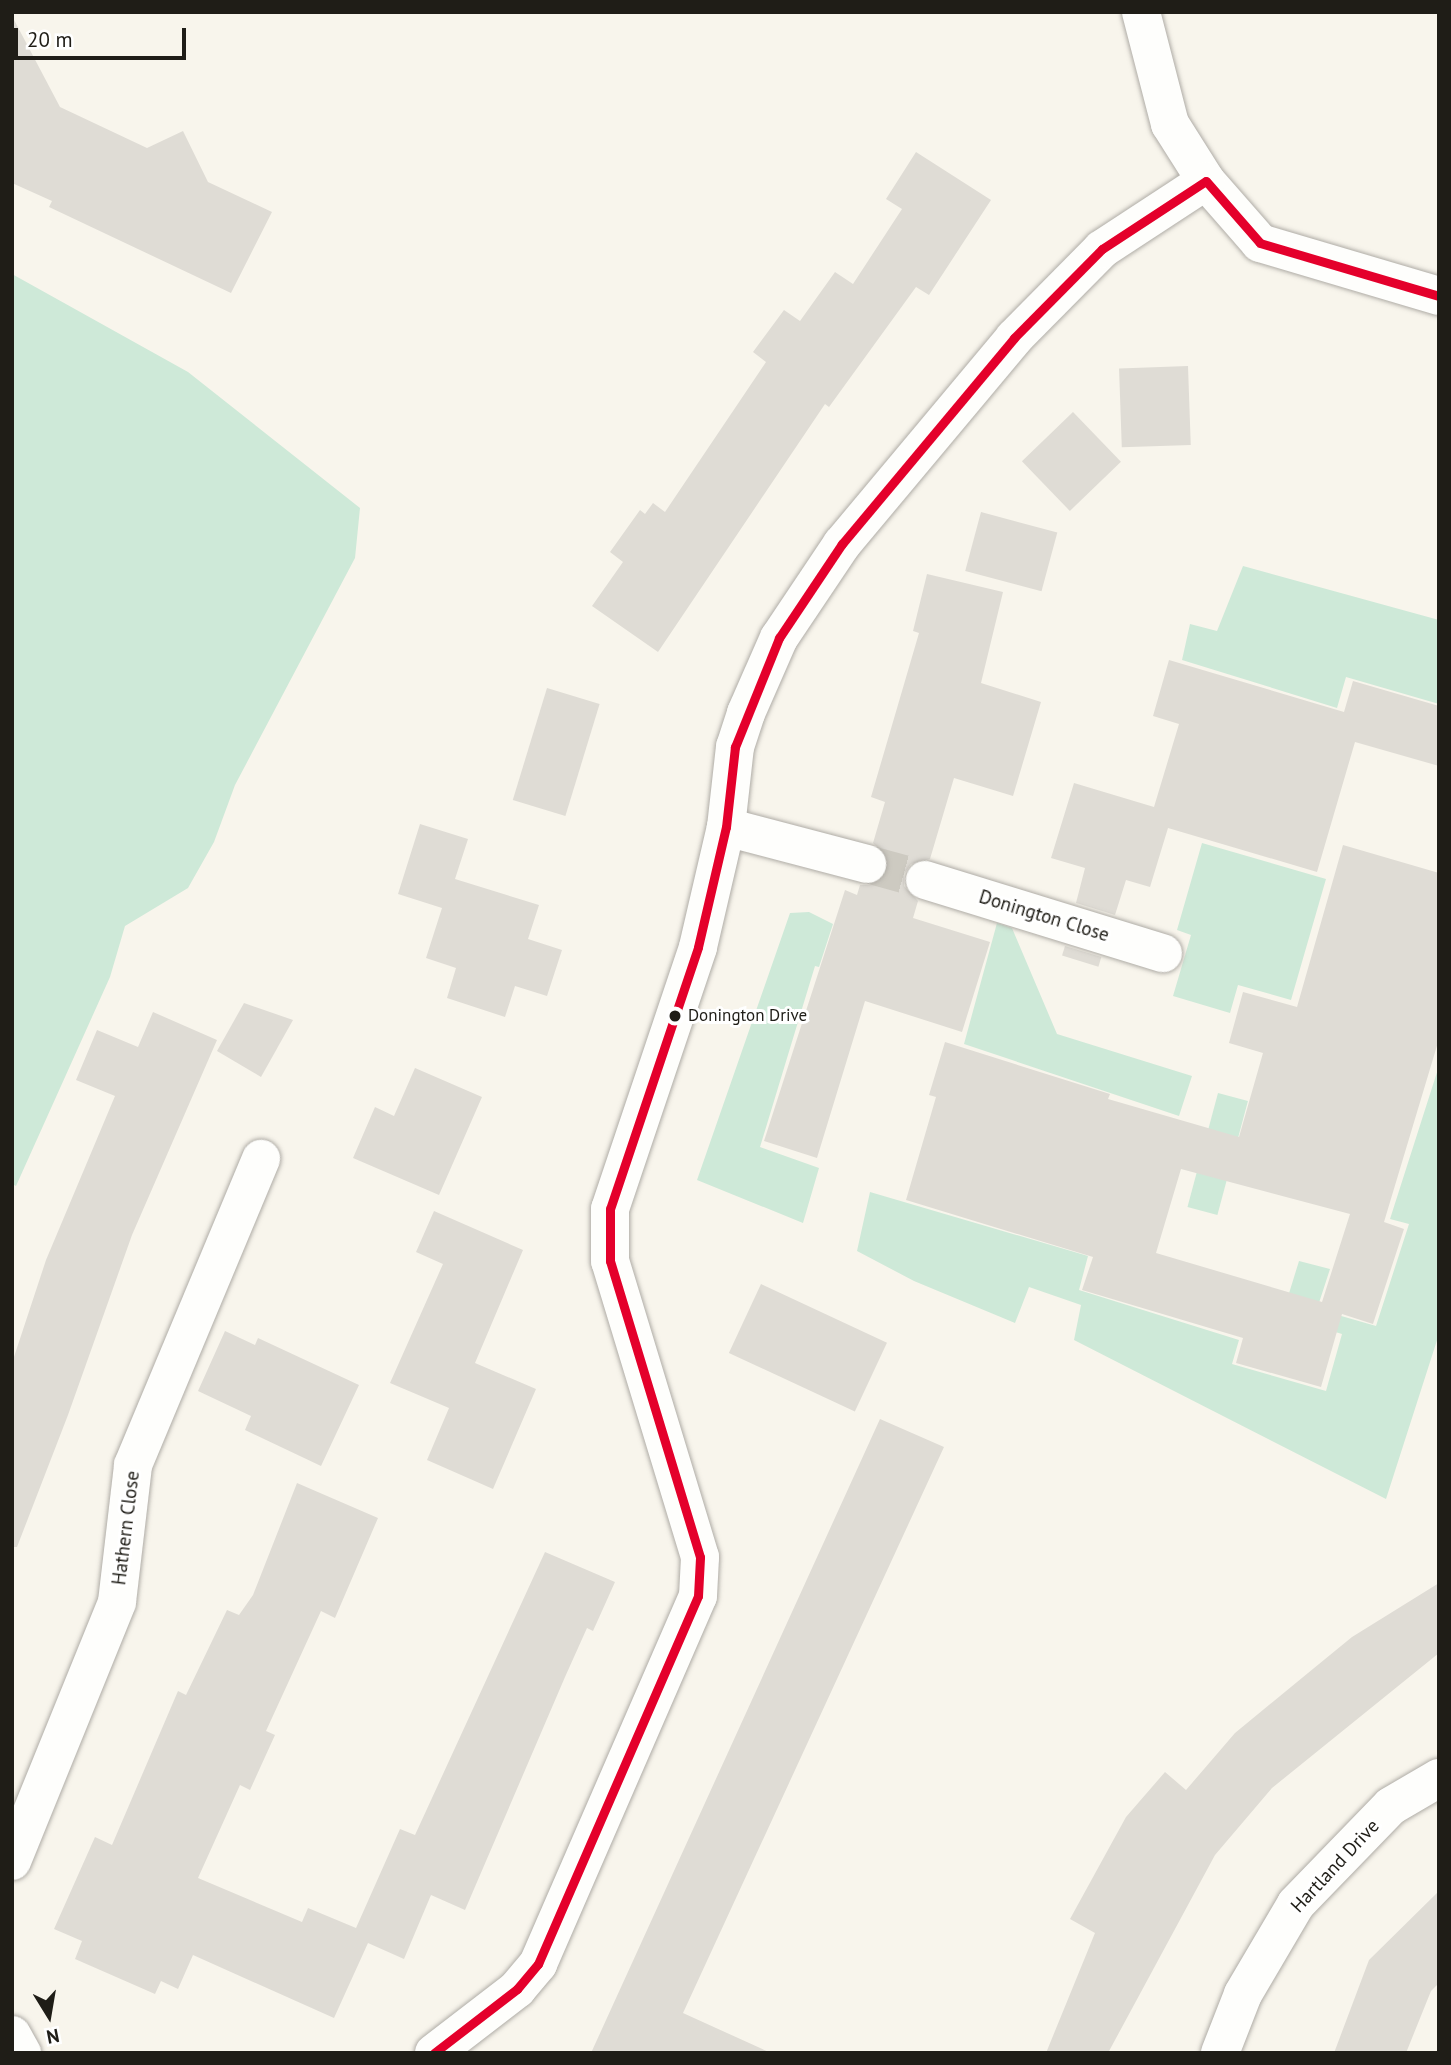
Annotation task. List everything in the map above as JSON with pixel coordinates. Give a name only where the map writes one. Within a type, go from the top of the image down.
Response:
[{"type":"street","points":[[1141,12],[1170,124],[1206,181],[1260,243],[1439,296]]},
{"type":"street","points":[[434,2053],[517,1989],[538,1964],[698,1596],[700,1556],[610,1261],[610,1209],[698,947],[726,827],[735,747],[746,713],[779,638],[842,544],[1014,338],[1102,249],[1206,181]]},
{"type":"street","points":[[726,827],[867,864]]},
{"type":"street","name":"Donington Close","points":[[925,880],[1163,953]]},
{"type":"street","name":"Hathern Close","points":[[12,1861],[117,1602],[123,1575],[133,1465],[261,1159]]},
{"type":"street","name":"Hartland Drive","points":[[1220,2053],[1243,1994],[1296,1904],[1391,1806],[1439,1778]]},
{"type":"street","points":[[12,2035],[22,2053]]},
{"type":"green space","points":[[12,274],[188,372],[360,508],[355,558],[235,785],[214,842],[188,888],[125,926],[110,977],[16,1186],[12,1184]]},
{"type":"green space","points":[[1243,566],[1439,620],[1439,704],[1346,677],[1337,708],[1182,660],[1190,624],[1217,631]]},
{"type":"green space","points":[[1202,843],[1326,879],[1291,1000],[1238,985],[1230,1013],[1173,996],[1191,935],[1177,930]]},
{"type":"green space","points":[[809,912],[833,924],[819,967],[815,966],[760,1147],[819,1168],[803,1223],[697,1180],[790,913]]},
{"type":"green space","points":[[997,923],[1012,928],[1057,1034],[1192,1076],[1179,1116],[964,1044]]},
{"type":"green space","points":[[1439,1066],[1439,1334],[1386,1499],[1074,1340],[1081,1305],[1029,1287],[1015,1323],[914,1281],[857,1251],[870,1192],[1088,1256],[1079,1290],[1239,1340],[1232,1364],[1326,1391],[1342,1334],[1282,1316],[1299,1261],[1330,1269],[1317,1309],[1376,1326],[1409,1224],[1390,1219]]},
{"type":"green space","points":[[1218,1093],[1248,1101],[1217,1215],[1187,1207]]},
{"type":"building","points":[[12,16],[60,107],[147,148],[183,131],[208,182],[272,212],[231,293],[49,207],[52,201],[12,183]]},
{"type":"building","points":[[916,152],[991,200],[929,295],[916,287],[829,407],[825,404],[658,652],[592,606],[623,562],[610,552],[640,510],[645,514],[653,503],[665,512],[766,362],[753,352],[784,310],[800,321],[835,272],[853,284],[902,209],[886,199]]},
{"type":"building","points":[[1188,366],[1191,445],[1122,447],[1119,368]]},
{"type":"building","points":[[1073,412],[1121,462],[1070,511],[1022,461]]},
{"type":"building","points":[[981,512],[1057,532],[1042,591],[965,571]]},
{"type":"building","points":[[927,574],[1003,592],[981,683],[1041,702],[1013,796],[954,778],[930,859],[911,864],[904,874],[904,886],[918,901],[913,918],[990,942],[962,1032],[865,1001],[817,1158],[764,1141],[845,890],[857,895],[860,885],[873,885],[888,870],[888,858],[873,843],[885,802],[871,797],[919,633],[913,631]]},
{"type":"building","points":[[1169,660],[1344,712],[1353,681],[1439,706],[1439,766],[1355,742],[1317,872],[1168,828],[1150,887],[1126,880],[1115,915],[1076,903],[1085,868],[1051,858],[1074,783],[1154,807],[1179,724],[1153,716]]},
{"type":"building","points":[[547,688],[600,704],[565,816],[513,800]]},
{"type":"building","points":[[420,824],[468,839],[455,879],[539,905],[528,939],[562,950],[547,996],[515,986],[505,1017],[447,998],[456,968],[426,958],[442,908],[398,894]]},
{"type":"building","points":[[1343,845],[1439,873],[1439,1039],[1384,1222],[1404,1229],[1373,1324],[1342,1314],[1321,1387],[1236,1363],[1243,1338],[1082,1290],[1093,1257],[906,1200],[936,1097],[929,1095],[945,1042],[1110,1094],[1108,1099],[1239,1137],[1263,1053],[1229,1043],[1243,992],[1297,1007]],"holes":[[[1181,1169],[1350,1214],[1322,1302],[1156,1253]]]},
{"type":"building","points":[[1065,946],[1101,957],[1098,967],[1062,956]]},
{"type":"building","points":[[244,1003],[293,1020],[261,1077],[217,1051]]},
{"type":"building","points":[[153,1012],[217,1040],[132,1235],[68,1415],[17,1547],[12,1547],[12,1363],[46,1260],[115,1096],[76,1080],[97,1030],[138,1047]]},
{"type":"building","points":[[415,1068],[482,1097],[439,1195],[353,1158],[375,1107],[394,1116]]},
{"type":"building","points":[[434,1211],[523,1250],[475,1363],[536,1389],[493,1489],[427,1460],[449,1408],[390,1383],[443,1264],[416,1252]]},
{"type":"building","points":[[761,1284],[887,1343],[855,1412],[729,1353]]},
{"type":"building","points":[[225,1331],[255,1345],[258,1338],[359,1385],[321,1466],[245,1430],[251,1416],[198,1391]]},
{"type":"building","points":[[880,1419],[944,1447],[683,2013],[771,2053],[591,2053]]},
{"type":"building","points":[[297,1483],[378,1518],[335,1618],[321,1611],[266,1731],[275,1735],[250,1790],[240,1785],[198,1878],[302,1922],[308,1908],[356,1928],[400,1829],[415,1835],[545,1552],[615,1582],[593,1631],[587,1628],[465,1910],[431,1895],[404,1959],[368,1943],[334,2018],[193,1955],[178,1989],[161,1981],[155,1994],[75,1959],[82,1941],[54,1929],[95,1837],[112,1845],[178,1691],[186,1695],[227,1610],[239,1615],[253,1595]]},
{"type":"building","points":[[1439,1583],[1439,1653],[1272,1788],[1215,1855],[1108,2053],[1046,2053],[1095,1933],[1070,1919],[1126,1817],[1165,1772],[1186,1790],[1235,1733],[1352,1637]]},
{"type":"building","points":[[1439,1891],[1439,1983],[1431,1991],[1406,2053],[1334,2053],[1369,1960]]},
{"type":"tunnel","points":[[867,864],[925,880]]},
{"type":"transit line","points":[[434,2053],[517,1989],[538,1964],[698,1596],[700,1557],[610,1261],[610,1209],[698,947],[726,827],[735,747],[779,638],[842,544],[1014,338],[1102,249],[1206,181],[1260,243],[1439,296]]},
{"type":"place","name":"Donington Drive","points":[[675,1016]]}]
